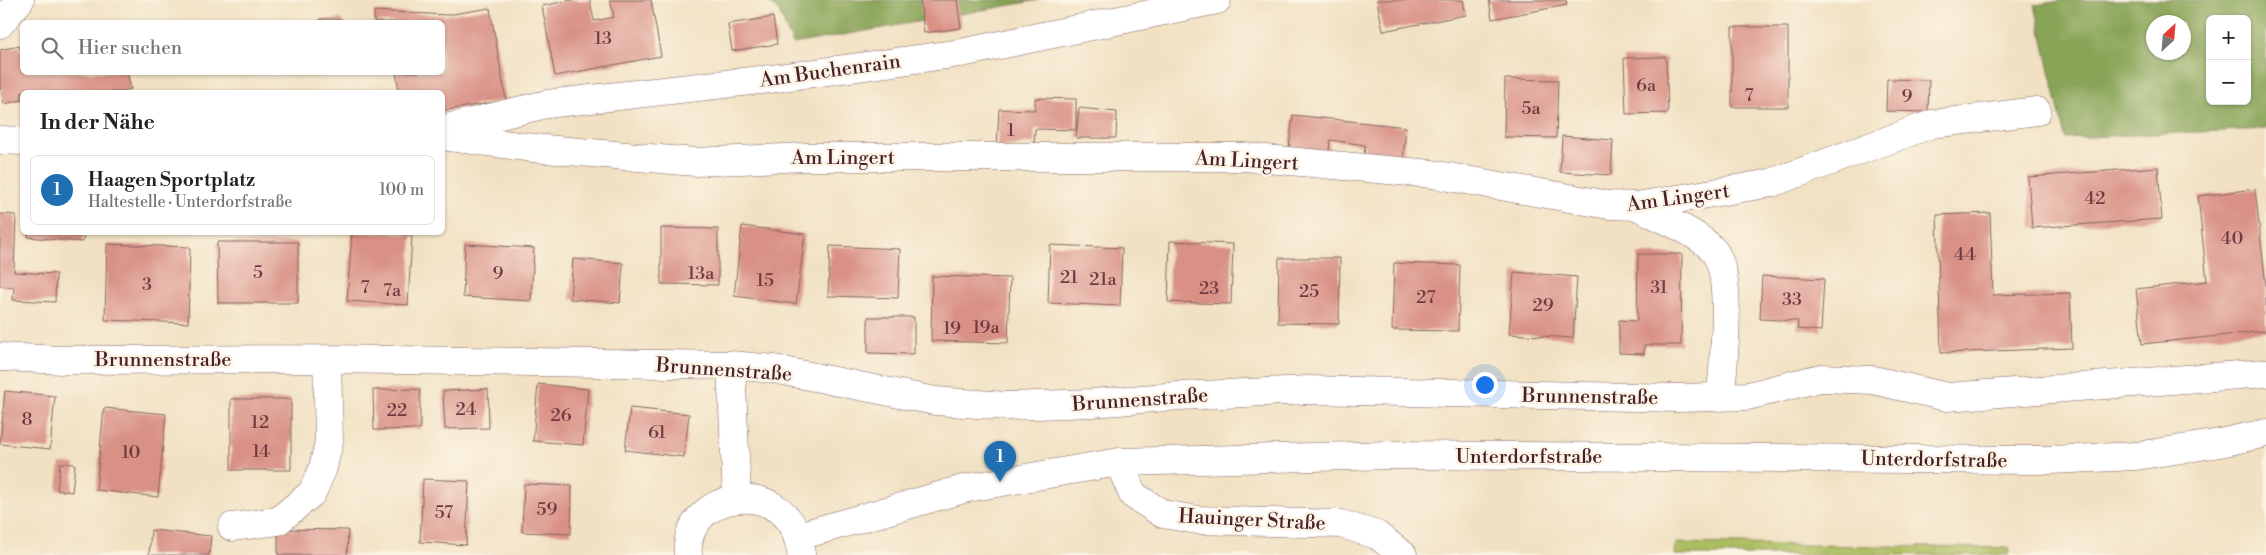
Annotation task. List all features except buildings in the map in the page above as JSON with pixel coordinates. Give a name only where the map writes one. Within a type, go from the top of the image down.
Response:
[{"type":"street","points":[[0,24],[20,0]]},
{"type":"street","name":"Am Buchenrain","points":[[445,128],[546,104],[770,79],[960,53],[1216,0]]},
{"type":"street","name":"Am Lingert","points":[[445,136],[534,148],[695,162],[806,156],[1244,157],[1432,174],[1609,204],[1637,206],[1771,183],[1932,124],[2038,112]]},
{"type":"street","points":[[0,140],[20,141]]},
{"type":"street","points":[[1637,206],[1698,238],[1714,252],[1724,271],[1725,330],[1721,396],[1748,396],[1820,378],[1873,380],[1947,397],[2266,373]]},
{"type":"street","name":"Brunnenstraße","points":[[0,357],[63,360],[327,358],[731,365],[774,369],[935,402],[1007,406],[1093,404],[1179,396],[1308,390],[1678,398],[1721,396]]},
{"type":"street","points":[[232,527],[278,521],[312,493],[323,468],[329,441],[327,358]]},
{"type":"street","points":[[731,365],[737,498]]},
{"type":"street","name":"Unterdorfstraße","points":[[800,546],[967,488],[1119,462],[1392,455],[2050,460],[2136,456],[2220,443],[2266,433]]},
{"type":"street","name":"Hauinger Straße","points":[[1119,462],[1133,495],[1163,514],[1197,520],[1341,524],[1376,535],[1403,555]]},
{"type":"street","points":[[688,555],[688,548],[696,524],[714,506],[737,498],[763,500],[785,514],[800,546]]},
{"type":"green space","points":[[766,0],[1039,0],[793,44],[778,10]]},
{"type":"green space","points":[[2067,0],[2266,0],[2266,129],[2065,138],[2035,5]]},
{"type":"green space","points":[[1676,543],[2010,548],[2009,555],[1675,555]]},
{"type":"place","name":"Haagen Sportplatz","points":[[1000,482]]}]
